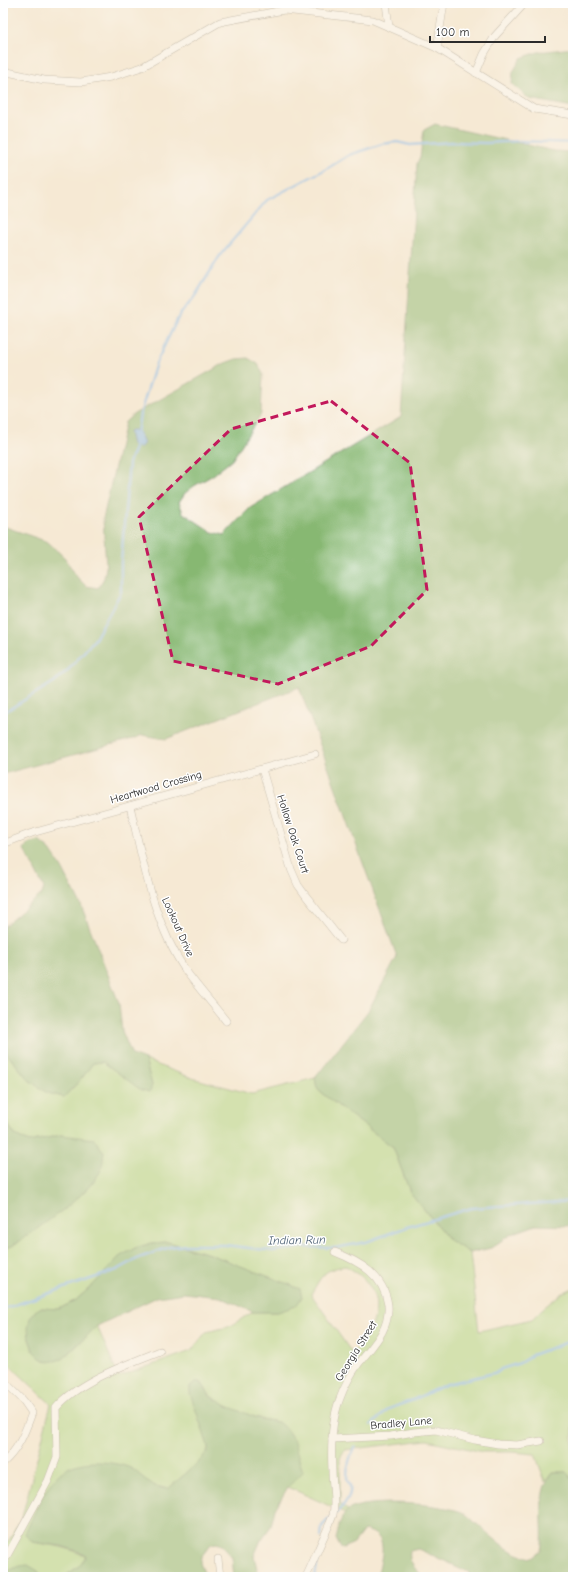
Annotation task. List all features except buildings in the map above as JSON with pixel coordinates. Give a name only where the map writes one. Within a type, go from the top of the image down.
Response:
[{"type":"street","points":[[386,3],[389,27]]},
{"type":"street","points":[[437,48],[444,3]]},
{"type":"street","points":[[476,73],[484,54],[496,36],[526,3]]},
{"type":"street","points":[[3,71],[44,80],[66,82],[81,82],[111,77],[142,67],[220,22],[284,10],[373,20],[437,48],[534,109],[573,115]]},
{"type":"street","name":"Heartwood Crossing","points":[[3,844],[32,833],[315,754]]},
{"type":"street","name":"Hollow Oak Court","points":[[262,769],[290,869],[298,885],[341,940]]},
{"type":"street","name":"Lookout Drive","points":[[130,806],[154,904],[169,940],[185,970],[226,1021]]},
{"type":"street","name":"Georgia Street","points":[[306,1577],[333,1516],[334,1500],[332,1439],[339,1402],[347,1381],[380,1336],[386,1325],[388,1313],[388,1303],[382,1287],[374,1274],[354,1260],[335,1252]]},
{"type":"street","points":[[3,1563],[48,1481],[57,1457],[56,1408],[64,1399],[120,1366],[160,1351]]},
{"type":"street","points":[[3,1380],[23,1400],[32,1413],[23,1436],[14,1452],[3,1463]]},
{"type":"street","name":"Bradley Lane","points":[[332,1439],[391,1436],[436,1430],[498,1444],[517,1445],[541,1441]]},
{"type":"street","points":[[218,1560],[220,1577]]},
{"type":"highlighted area","points":[[331,401],[410,463],[427,590],[371,646],[278,684],[173,661],[139,517],[231,429]]},
{"type":"green space","points":[[573,48],[573,107],[529,99],[512,84],[513,72],[521,58],[538,52]]},
{"type":"green space","points":[[435,124],[554,151],[573,152],[573,1226],[536,1225],[511,1234],[491,1248],[470,1253],[449,1240],[410,1192],[393,1147],[320,1092],[317,1088],[315,1078],[368,1011],[397,957],[299,687],[166,739],[142,735],[136,738],[3,774],[3,526],[48,542],[65,558],[77,577],[86,586],[98,588],[104,578],[106,567],[103,519],[125,422],[134,414],[225,363],[236,359],[248,358],[258,364],[263,374],[261,414],[232,460],[213,475],[185,493],[179,502],[183,513],[212,532],[224,535],[250,508],[401,417],[417,163],[420,157],[424,130]]},
{"type":"green space","points":[[39,841],[50,850],[62,868],[81,905],[119,1003],[122,1031],[132,1055],[145,1060],[152,1085],[150,1092],[141,1090],[103,1062],[93,1063],[82,1078],[64,1097],[47,1093],[29,1080],[3,1049],[3,927],[42,894],[44,888],[24,849],[28,844]]},
{"type":"green space","points":[[3,1049],[29,1080],[47,1093],[64,1097],[82,1078],[93,1063],[103,1062],[122,1075],[152,1085],[145,1060],[192,1078],[252,1094],[315,1078],[317,1088],[320,1092],[393,1147],[410,1192],[449,1240],[470,1253],[479,1331],[532,1319],[562,1293],[573,1288],[573,1479],[566,1472],[552,1472],[545,1481],[535,1454],[483,1452],[427,1440],[345,1450],[340,1459],[340,1505],[348,1510],[345,1513],[288,1487],[303,1472],[278,1422],[251,1416],[223,1405],[207,1392],[201,1382],[208,1451],[200,1461],[168,1489],[152,1485],[130,1468],[32,1542],[53,1545],[86,1557],[79,1566],[64,1577],[41,1577],[38,1571],[5,1574],[3,1577],[3,1551],[22,1517],[51,1404],[3,1359],[3,1249],[12,1246],[76,1199],[90,1185],[61,1135],[29,1142],[15,1135],[3,1117]],"holes":[[[168,1242],[209,1254],[300,1289],[278,1312],[253,1312],[228,1327],[206,1332],[191,1351],[119,1377],[97,1326],[63,1359],[40,1358],[34,1352],[29,1339],[40,1308],[59,1309],[76,1300],[135,1248],[152,1243]],[[346,1266],[366,1281],[373,1293],[376,1303],[376,1312],[370,1330],[352,1353],[311,1294],[324,1274],[332,1269]]]},
{"type":"green space","points":[[3,1117],[15,1135],[29,1142],[61,1135],[94,1139],[104,1152],[101,1170],[94,1181],[73,1202],[12,1246],[3,1249]]},
{"type":"green space","points":[[168,1242],[209,1254],[291,1285],[300,1289],[302,1297],[296,1306],[278,1312],[253,1312],[220,1297],[184,1293],[157,1297],[97,1326],[63,1359],[49,1362],[40,1358],[34,1352],[29,1339],[28,1328],[30,1318],[35,1311],[40,1308],[59,1309],[76,1300],[93,1285],[119,1257],[135,1248],[152,1243]]},
{"type":"green space","points":[[195,1382],[201,1382],[210,1396],[227,1406],[260,1419],[278,1422],[287,1430],[293,1439],[303,1472],[288,1487],[275,1509],[271,1526],[261,1540],[254,1556],[258,1573],[254,1577],[234,1577],[232,1558],[222,1545],[217,1543],[211,1544],[201,1557],[200,1563],[206,1577],[64,1577],[79,1566],[86,1556],[77,1551],[61,1546],[32,1542],[25,1534],[51,1483],[63,1471],[71,1466],[90,1462],[100,1462],[128,1467],[154,1485],[168,1489],[200,1461],[208,1451],[208,1446],[190,1393],[190,1386]]},
{"type":"green space","points":[[552,1472],[566,1472],[573,1479],[573,1577],[470,1577],[469,1572],[418,1549],[410,1551],[410,1559],[415,1568],[424,1577],[377,1577],[382,1555],[381,1542],[378,1537],[364,1530],[354,1543],[343,1548],[340,1547],[336,1539],[340,1524],[347,1511],[356,1507],[370,1504],[405,1503],[440,1507],[464,1513],[503,1546],[517,1554],[532,1558],[541,1551],[543,1491]]},
{"type":"green space","points":[[28,1565],[38,1571],[41,1577],[3,1577],[8,1571],[14,1568]]},
{"type":"water","points":[[131,430],[137,430],[142,438],[144,443],[140,448],[132,445],[129,432]]},
{"type":"waterway","points":[[137,433],[140,414],[156,363],[179,316],[195,296],[221,254],[267,200],[328,168],[349,155],[382,144],[397,142],[410,145],[452,142],[486,143],[520,141],[573,143]]},
{"type":"waterway","points":[[3,713],[54,682],[69,669],[95,639],[121,592],[121,563],[129,463],[136,444]]},
{"type":"waterway","name":"Indian Run","points":[[3,1309],[117,1270],[139,1258],[170,1247],[186,1245],[225,1245],[273,1251],[304,1247],[335,1248],[366,1242],[407,1227],[472,1208],[573,1201]]},
{"type":"waterway","points":[[371,1425],[389,1409],[447,1384],[498,1372],[501,1369],[520,1363],[532,1355],[573,1340]]},
{"type":"waterway","points":[[336,1513],[350,1494],[350,1486],[347,1478],[350,1457],[355,1446]]},
{"type":"waterway","points":[[321,1537],[322,1526],[329,1519]]},
{"type":"waterway","points":[[315,1577],[318,1558]]}]
